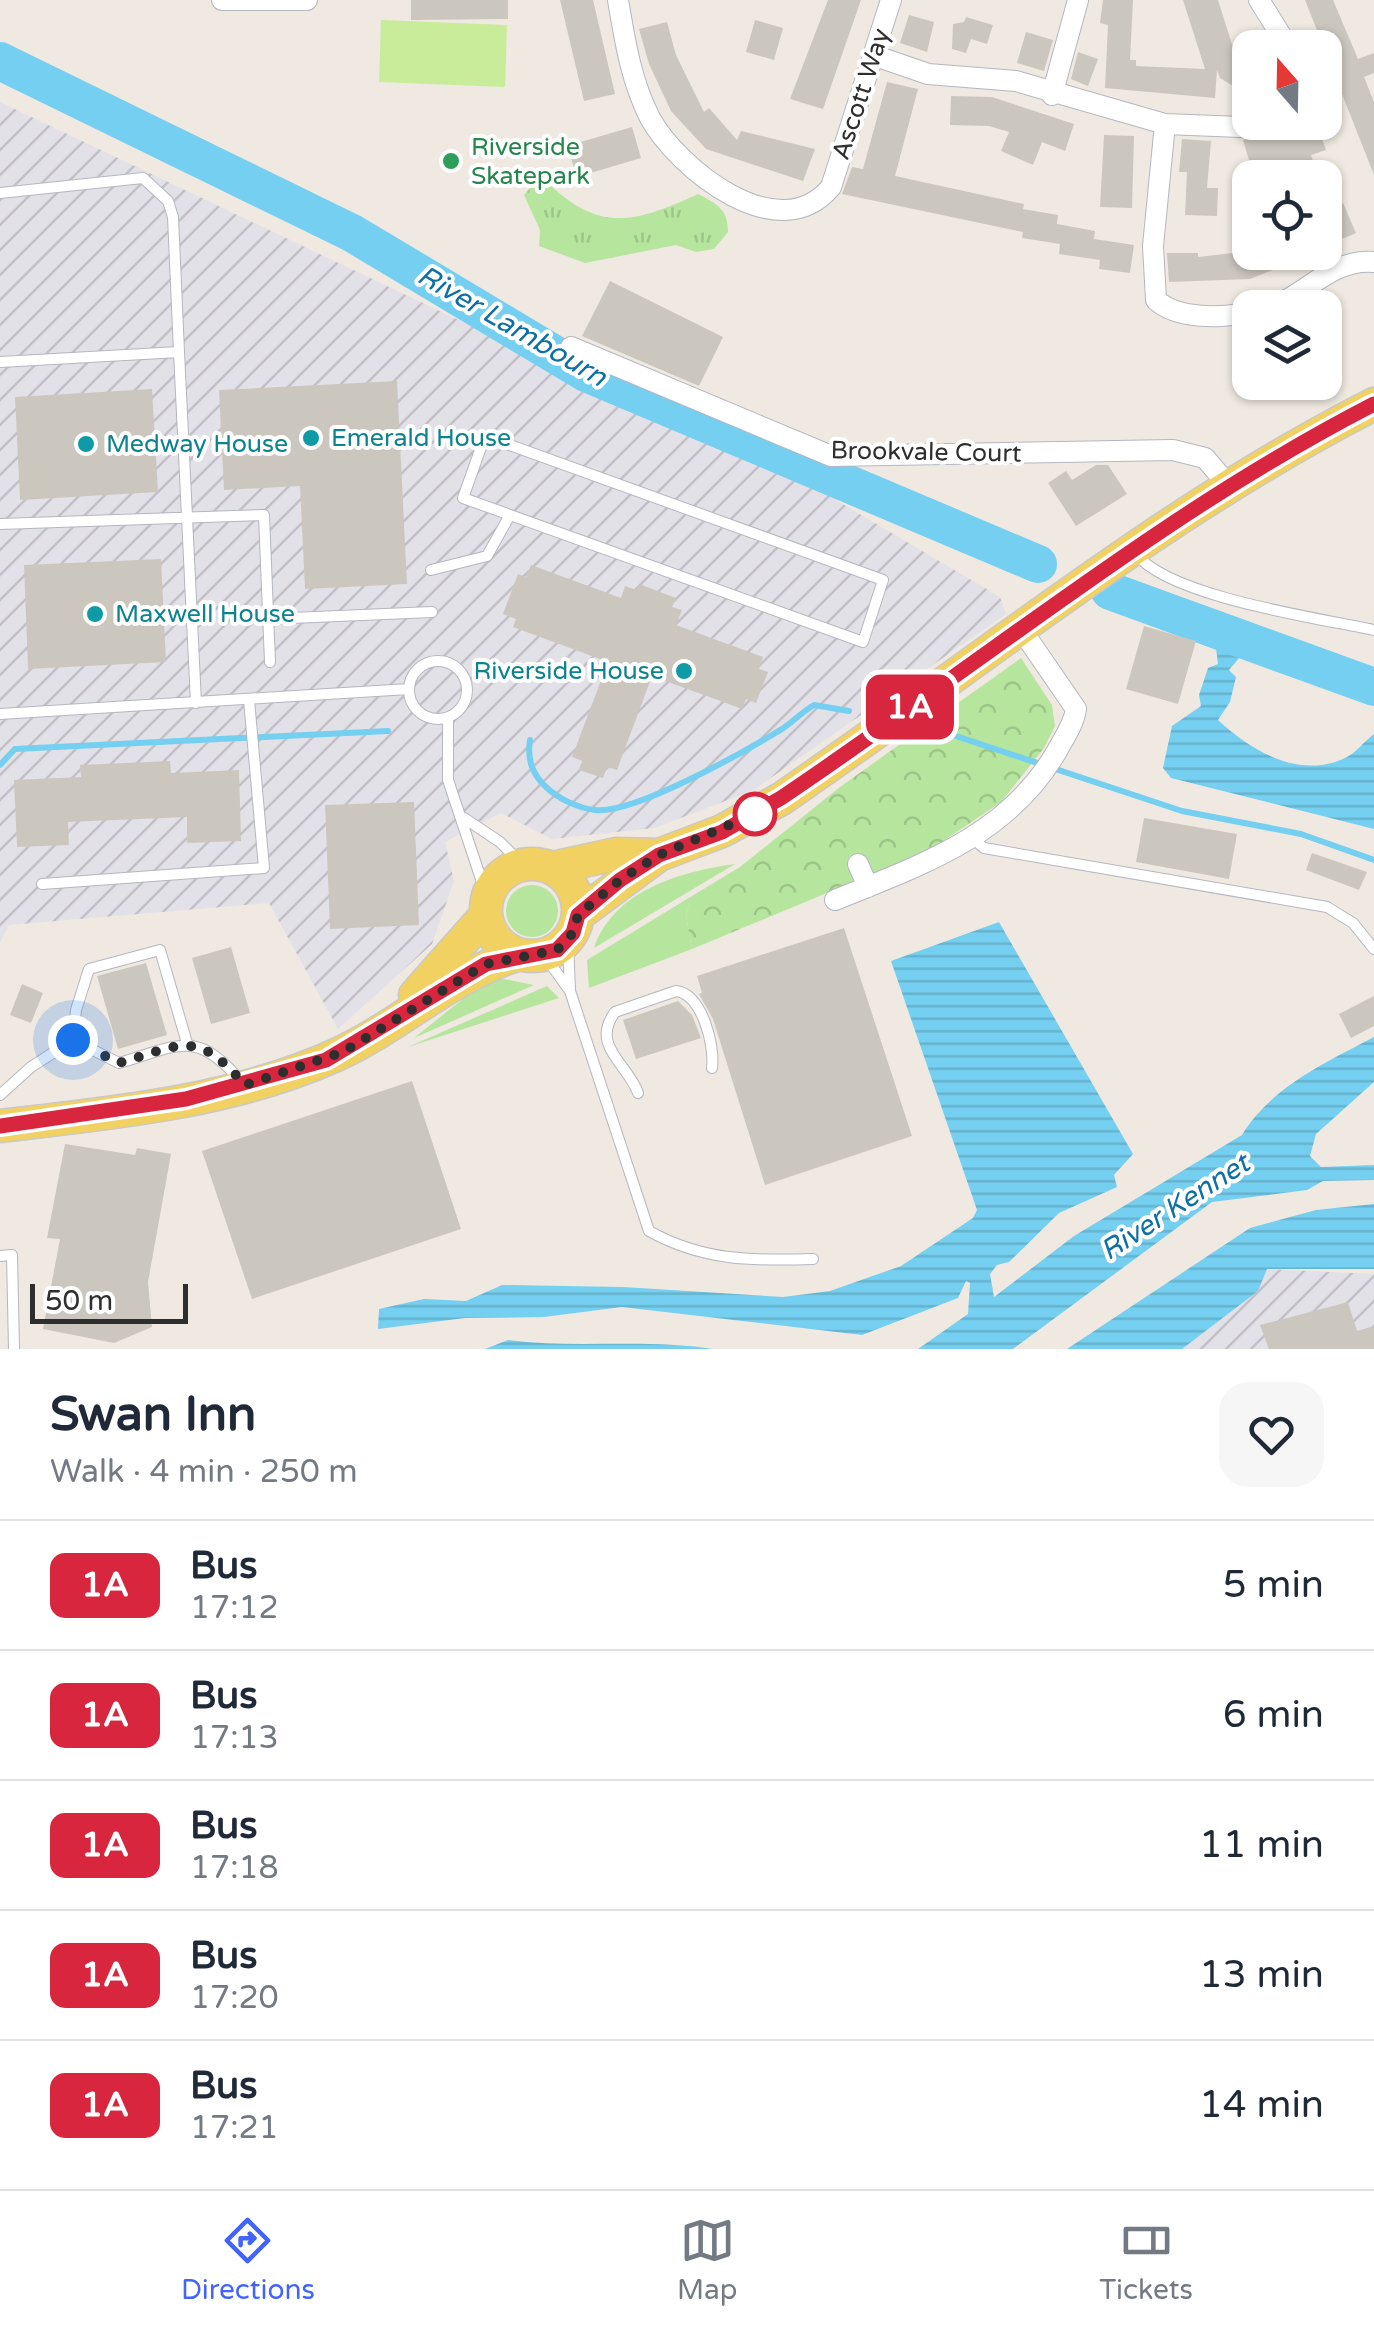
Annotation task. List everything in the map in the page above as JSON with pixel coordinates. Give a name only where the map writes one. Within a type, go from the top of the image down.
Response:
[{"type":"main road","points":[[0,1126],[186,1099],[326,1060],[461,977],[552,941],[659,855],[722,832],[781,798],[1228,485],[1374,404]]},
{"type":"main road","points":[[400,1016],[486,907],[500,876],[616,854],[659,855]]},
{"type":"main road","points":[[537,866],[572,887],[552,941]]},
{"type":"main road","points":[[486,907],[495,940],[552,941]]},
{"type":"street","points":[[222,0],[307,0]]},
{"type":"street","name":"Ascott Way","points":[[618,0],[638,90],[651,118],[685,166],[748,203],[776,210],[814,202],[831,187],[891,0]]},
{"type":"street","points":[[1052,94],[1078,0]]},
{"type":"street","points":[[1259,0],[1278,30]]},
{"type":"street","points":[[872,55],[928,74],[990,76],[1165,124],[1232,127]]},
{"type":"street","points":[[1165,124],[1153,246],[1156,300],[1184,312],[1232,316]]},
{"type":"street","points":[[1307,290],[1340,266],[1374,262]]},
{"type":"street","name":"Brookvale Court","points":[[571,346],[830,456],[1173,450],[1206,458],[1228,485]]},
{"type":"street","points":[[835,900],[973,840],[1026,795],[1044,772],[1076,709],[1021,629]]},
{"type":"street","points":[[858,864],[868,887]]},
{"type":"lane","points":[[0,194],[144,178],[168,201],[173,217],[196,703]]},
{"type":"lane","points":[[0,362],[179,352]]},
{"type":"lane","points":[[485,436],[883,580],[862,642],[510,515],[463,498],[485,436]]},
{"type":"lane","points":[[0,524],[264,515],[270,662]]},
{"type":"lane","points":[[431,570],[487,556],[510,515]]},
{"type":"lane","points":[[1132,549],[1164,577],[1251,603],[1374,630]]},
{"type":"lane","points":[[268,618],[432,612]]},
{"type":"lane","points":[[448,718],[424,715],[416,708],[409,689],[422,665],[438,660],[458,668],[465,677],[466,698],[448,718],[448,780],[464,818],[486,907]]},
{"type":"lane","points":[[0,714],[409,689]]},
{"type":"lane","points":[[42,884],[264,868],[249,700]]},
{"type":"lane","points":[[464,818],[537,866]]},
{"type":"lane","points":[[973,840],[984,848],[1328,907],[1354,924],[1374,949]]},
{"type":"lane","points":[[552,941],[573,970],[570,991]]},
{"type":"lane","points":[[552,941],[649,1231],[704,1256],[750,1262],[812,1258]]},
{"type":"lane","points":[[73,1040],[76,1010],[89,970],[160,950],[188,1043]]},
{"type":"lane","points":[[638,1094],[630,1073],[616,1063],[607,1044],[605,1030],[614,1012],[676,991],[686,992],[694,1000],[712,1050],[712,1068]]},
{"type":"lane","points":[[73,1040],[119,1063],[188,1043],[218,1054],[245,1085]]},
{"type":"lane","points":[[0,1095],[32,1067],[73,1040]]},
{"type":"lane","points":[[0,1256],[12,1255],[14,1349]]},
{"type":"shaded area","points":[[0,102],[831,497],[1000,597],[1006,614],[752,791],[654,828],[552,839],[501,813],[445,842],[454,881],[432,944],[338,1029],[269,903],[9,925],[0,943]]},
{"type":"shaded area","points":[[1266,1269],[1374,1274],[1374,1349],[1179,1349],[1258,1291]]},
{"type":"green space","points":[[381,20],[507,25],[505,87],[379,82]]},
{"type":"green space","points":[[541,176],[579,207],[615,218],[653,212],[698,194],[720,208],[728,232],[714,249],[696,252],[676,245],[585,263],[539,246],[540,230],[524,195]]},
{"type":"green space","points":[[1021,658],[1052,705],[1055,726],[1044,748],[1001,802],[930,850],[692,949],[686,916],[692,896],[740,867],[840,787]]},
{"type":"green space","points":[[735,864],[594,948],[617,912],[651,887],[693,872]]},
{"type":"green space","points":[[532,885],[551,892],[558,911],[551,930],[532,937],[513,930],[506,911],[513,892]]},
{"type":"green space","points":[[692,896],[686,916],[692,949],[589,988],[587,960]]},
{"type":"green space","points":[[499,978],[534,985],[414,1038],[479,986]]},
{"type":"green space","points":[[547,986],[559,998],[408,1047]]},
{"type":"water","points":[[1216,648],[1240,657],[1229,670],[1236,677],[1230,702],[1218,720],[1260,751],[1292,763],[1326,764],[1348,757],[1374,734],[1374,829],[1171,778],[1163,768],[1172,726],[1201,706],[1199,695],[1208,668],[1218,664]]},
{"type":"water","name":"River Kennet","points":[[999,922],[1133,1154],[1114,1175],[1117,1187],[1059,1213],[1009,1262],[997,1265],[990,1274],[994,1297],[1074,1236],[1242,1135],[1268,1103],[1300,1078],[1374,1037],[1374,1082],[1316,1134],[1310,1156],[1321,1167],[1374,1165],[1374,1180],[1323,1181],[1307,1190],[1212,1202],[1013,1349],[918,1349],[968,1314],[970,1283],[966,1281],[958,1298],[862,1335],[622,1307],[544,1317],[465,1318],[378,1329],[379,1309],[424,1299],[466,1301],[502,1285],[623,1287],[783,1297],[830,1291],[901,1266],[973,1218],[977,1210],[891,961]]},
{"type":"water","points":[[1374,1204],[1374,1269],[1267,1269],[1258,1291],[1182,1349],[1067,1349],[1250,1228],[1316,1210]]},
{"type":"water","points":[[508,1340],[662,1344],[713,1349],[485,1349]]},
{"type":"building","points":[[411,0],[508,0],[508,19],[411,20]]},
{"type":"building","points":[[560,0],[593,0],[615,94],[584,101]]},
{"type":"building","points":[[828,0],[861,0],[823,109],[790,99]]},
{"type":"building","points":[[1103,0],[1133,0],[1130,60],[1136,60],[1136,66],[1205,69],[1183,0],[1218,0],[1232,44],[1232,85],[1220,78],[1217,70],[1215,98],[1105,88],[1108,25],[1100,23]]},
{"type":"building","points":[[1305,0],[1333,0],[1358,59],[1374,53],[1374,73],[1364,77],[1374,102],[1374,175],[1342,94],[1342,30],[1317,30]]},
{"type":"building","points":[[909,15],[934,22],[927,52],[900,43]]},
{"type":"building","points":[[966,17],[993,25],[987,44],[971,39],[966,53],[952,49],[953,24],[964,22]]},
{"type":"building","points":[[755,20],[783,28],[774,60],[746,52]]},
{"type":"building","points":[[667,22],[676,55],[704,112],[709,108],[737,140],[741,131],[815,149],[803,181],[706,149],[671,111],[649,64],[639,29]]},
{"type":"building","points":[[1026,32],[1053,40],[1044,71],[1017,63]]},
{"type":"building","points":[[1078,52],[1098,59],[1088,86],[1071,79]]},
{"type":"building","points":[[887,82],[918,89],[895,176],[1024,204],[1023,209],[1058,215],[1057,224],[1095,231],[1094,239],[1134,245],[1130,273],[1099,269],[1100,260],[1059,254],[1060,244],[1022,238],[1023,232],[842,194],[852,167],[863,169]]},
{"type":"building","points":[[951,96],[992,97],[1074,124],[1065,151],[1042,142],[1033,165],[1001,151],[1009,132],[989,126],[950,125]]},
{"type":"building","points":[[632,127],[641,158],[577,177],[567,146]]},
{"type":"building","points":[[1104,135],[1134,136],[1132,208],[1100,207]]},
{"type":"building","points":[[1182,139],[1211,141],[1207,188],[1218,188],[1217,216],[1185,215],[1187,172],[1179,172]]},
{"type":"building","points":[[1243,140],[1322,140],[1326,150],[1311,155],[1313,160],[1249,160]]},
{"type":"building","points":[[1342,203],[1356,233],[1342,239]]},
{"type":"building","points":[[1167,253],[1198,253],[1198,257],[1232,253],[1232,270],[1272,270],[1250,279],[1169,282]]},
{"type":"building","points":[[610,281],[723,337],[699,386],[582,336]]},
{"type":"building","name":"Emerald House","points":[[397,381],[407,584],[305,589],[300,486],[224,490],[219,390]]},
{"type":"building","name":"Medway House","points":[[152,389],[158,492],[20,500],[15,397]]},
{"type":"building","points":[[1096,465],[1108,465],[1127,494],[1076,526],[1048,483],[1066,471],[1072,480]]},
{"type":"building","name":"Maxwell House","points":[[161,559],[166,662],[28,669],[24,565]]},
{"type":"building","name":"Riverside House","points":[[531,565],[621,598],[625,586],[637,590],[639,584],[676,598],[672,607],[682,610],[676,625],[763,657],[759,669],[768,672],[756,703],[746,699],[742,709],[652,676],[617,770],[607,767],[603,778],[579,770],[582,761],[572,757],[608,662],[513,627],[516,619],[503,614],[518,574],[526,577]]},
{"type":"building","points":[[1144,626],[1196,641],[1178,704],[1126,689]]},
{"type":"building","points":[[170,761],[171,773],[239,770],[241,841],[187,843],[187,817],[68,822],[69,845],[17,847],[14,780],[81,777],[80,765]]},
{"type":"building","points":[[414,802],[419,925],[330,929],[325,805]]},
{"type":"building","points":[[1144,818],[1237,834],[1229,879],[1136,862]]},
{"type":"building","points":[[1312,853],[1367,872],[1359,890],[1306,870]]},
{"type":"building","points":[[844,928],[912,1136],[765,1185],[713,1019],[699,994],[702,993],[697,976]]},
{"type":"building","points":[[231,947],[250,1013],[211,1024],[192,958]]},
{"type":"building","points":[[146,963],[167,1035],[118,1049],[97,976]]},
{"type":"building","points":[[22,984],[43,993],[31,1023],[10,1015]]},
{"type":"building","points":[[1374,996],[1374,1026],[1351,1038],[1339,1014]]},
{"type":"building","points":[[678,1001],[692,1015],[701,1038],[636,1059],[623,1020]]},
{"type":"building","points":[[412,1081],[461,1229],[252,1299],[202,1151]]},
{"type":"building","points":[[65,1144],[135,1155],[137,1148],[171,1154],[148,1282],[152,1327],[114,1343],[43,1329],[60,1239],[47,1238]]},
{"type":"building","points":[[1348,1302],[1357,1331],[1374,1326],[1374,1349],[1269,1349],[1260,1325]]},
{"type":"waterway","name":"River Lambourn","points":[[0,61],[352,233],[586,373],[1038,564]]},
{"type":"waterway","name":"River Lambourn","points":[[1110,591],[1374,687]]},
{"type":"waterway","points":[[530,740],[532,766],[547,788],[582,807],[612,809],[660,793],[714,767],[782,729],[814,705],[849,711]]},
{"type":"waterway","points":[[0,765],[15,749],[388,731]]},
{"type":"waterway","points":[[941,731],[1182,811],[1301,834],[1374,860]]},
{"type":"bus line","name":"1A","points":[[0,1126],[186,1099],[294,1071],[343,1052],[486,964],[516,955],[530,957],[557,950],[573,933],[578,915],[620,880],[659,855],[722,832],[781,798],[1177,518],[1265,462],[1374,404]]},
{"type":"place","name":"Riverside Skatepark","points":[[451,161]]},
{"type":"place","name":"Emerald House","points":[[311,438]]},
{"type":"place","name":"Medway House","points":[[86,444]]},
{"type":"place","name":"Maxwell House","points":[[95,614]]},
{"type":"place","name":"Riverside House","points":[[684,671]]},
{"type":"route","points":[[73,1040],[119,1063],[188,1043],[218,1054],[245,1085],[294,1071],[343,1052],[486,964],[516,955],[530,957],[557,950],[573,933],[578,915],[620,880],[659,855],[722,832],[755,814]]}]
